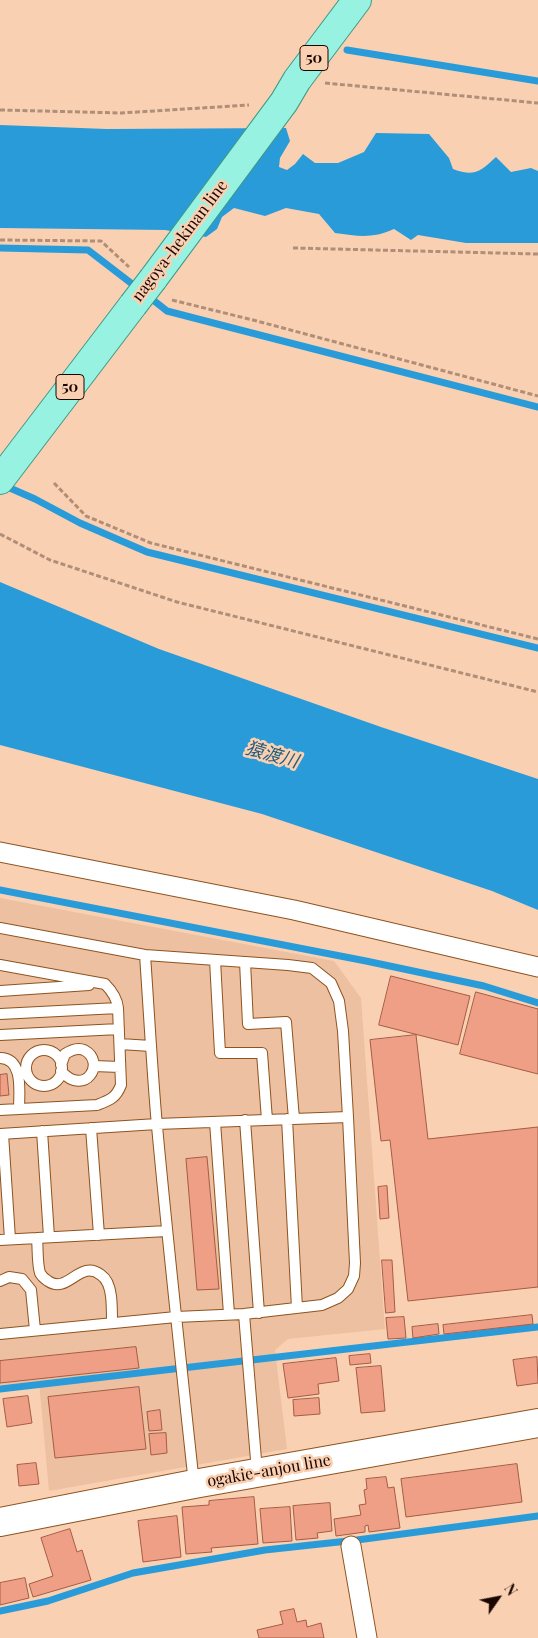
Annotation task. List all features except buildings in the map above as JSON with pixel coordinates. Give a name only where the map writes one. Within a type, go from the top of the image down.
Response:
[{"type":"main road","name":"nagoya-hekinan line","points":[[4,475],[133,305],[149,273],[285,100],[357,0]]},
{"type":"main road","name":"ogakie-anjou line","points":[[0,1522],[194,1484],[538,1423]]},
{"type":"street","points":[[0,852],[294,910],[538,967]]},
{"type":"street","points":[[0,863],[22,856]]},
{"type":"street","points":[[351,1546],[367,1638]]},
{"type":"lane","points":[[0,928],[145,955],[312,968],[331,983],[338,1001],[343,1032],[354,1276],[348,1289],[338,1298],[322,1305],[259,1313],[112,1323],[0,1334]]},
{"type":"lane","points":[[145,955],[157,1124],[194,1484]]},
{"type":"lane","points":[[215,960],[220,1053],[262,1053],[267,1120]]},
{"type":"lane","points":[[245,962],[248,1024],[286,1022],[296,1308]]},
{"type":"lane","points":[[0,965],[105,984],[111,990],[118,1008],[121,1085],[118,1094],[109,1101],[97,1105],[0,1110]]},
{"type":"lane","points":[[0,991],[105,984]]},
{"type":"lane","points":[[0,1014],[118,1008]]},
{"type":"lane","points":[[0,1035],[119,1029]]},
{"type":"lane","points":[[44,1050],[48,1033]]},
{"type":"lane","points":[[120,1044],[152,1046]]},
{"type":"lane","points":[[61,1068],[55,1082],[50,1085],[38,1085],[29,1078],[26,1067],[29,1057],[34,1053],[44,1050],[50,1051],[55,1055],[59,1059],[61,1068],[68,1078],[77,1082],[87,1079],[91,1075],[94,1066],[90,1055],[81,1049],[75,1049],[65,1054],[61,1068]]},
{"type":"lane","points":[[0,1058],[11,1062],[16,1068],[19,1080],[19,1109]]},
{"type":"lane","points":[[94,1066],[120,1067]]},
{"type":"lane","points":[[167,1231],[5,1239],[2,1134],[157,1124],[348,1117]]},
{"type":"lane","points":[[245,1120],[259,1313]]},
{"type":"lane","points":[[215,1122],[229,1314]]},
{"type":"lane","points":[[91,1128],[99,1235]]},
{"type":"lane","points":[[42,1131],[49,1237]]},
{"type":"lane","points":[[37,1238],[40,1271],[42,1276],[50,1282],[56,1285],[62,1284],[86,1271],[94,1270],[103,1276],[109,1286],[111,1295],[112,1323]]},
{"type":"lane","points":[[0,1281],[10,1277],[22,1279],[31,1290],[35,1330]]},
{"type":"lane","points":[[244,1314],[257,1473]]},
{"type":"path","points":[[0,110],[120,113],[285,100],[538,103]]},
{"type":"path","points":[[0,240],[101,241],[149,273]]},
{"type":"path","points":[[293,248],[538,254]]},
{"type":"path","points":[[172,300],[538,396]]},
{"type":"path","points":[[54,483],[86,516],[151,543],[538,639]]},
{"type":"path","points":[[0,534],[50,560],[177,602],[538,692]]},
{"type":"shaded area","points":[[0,898],[334,961],[361,998],[385,1329],[288,1339],[275,1350],[287,1449],[49,1491],[39,1382],[0,1385]]},
{"type":"water","points":[[0,125],[107,129],[286,128],[290,141],[280,158],[279,167],[287,170],[303,154],[315,163],[338,163],[364,152],[376,133],[429,134],[449,158],[453,169],[466,173],[476,172],[496,157],[511,172],[531,168],[538,171],[538,243],[466,243],[418,235],[411,240],[394,229],[379,234],[358,236],[335,233],[319,214],[286,208],[265,216],[234,208],[222,217],[217,229],[206,237],[165,230],[0,228]]},
{"type":"water","name":"猿渡川","points":[[0,582],[159,649],[381,727],[538,779],[538,910],[492,891],[262,814],[0,745]]},
{"type":"waterway","points":[[347,50],[538,81]]},
{"type":"waterway","points":[[0,248],[88,250],[140,290]]},
{"type":"waterway","points":[[148,296],[167,311],[538,407]]},
{"type":"waterway","points":[[3,485],[35,499],[80,523],[147,552],[538,648]]},
{"type":"waterway","points":[[0,890],[366,961],[484,986],[538,1003]]},
{"type":"waterway","points":[[0,1389],[538,1327]]},
{"type":"waterway","points":[[0,1611],[48,1601],[133,1573],[265,1550],[538,1516]]}]
